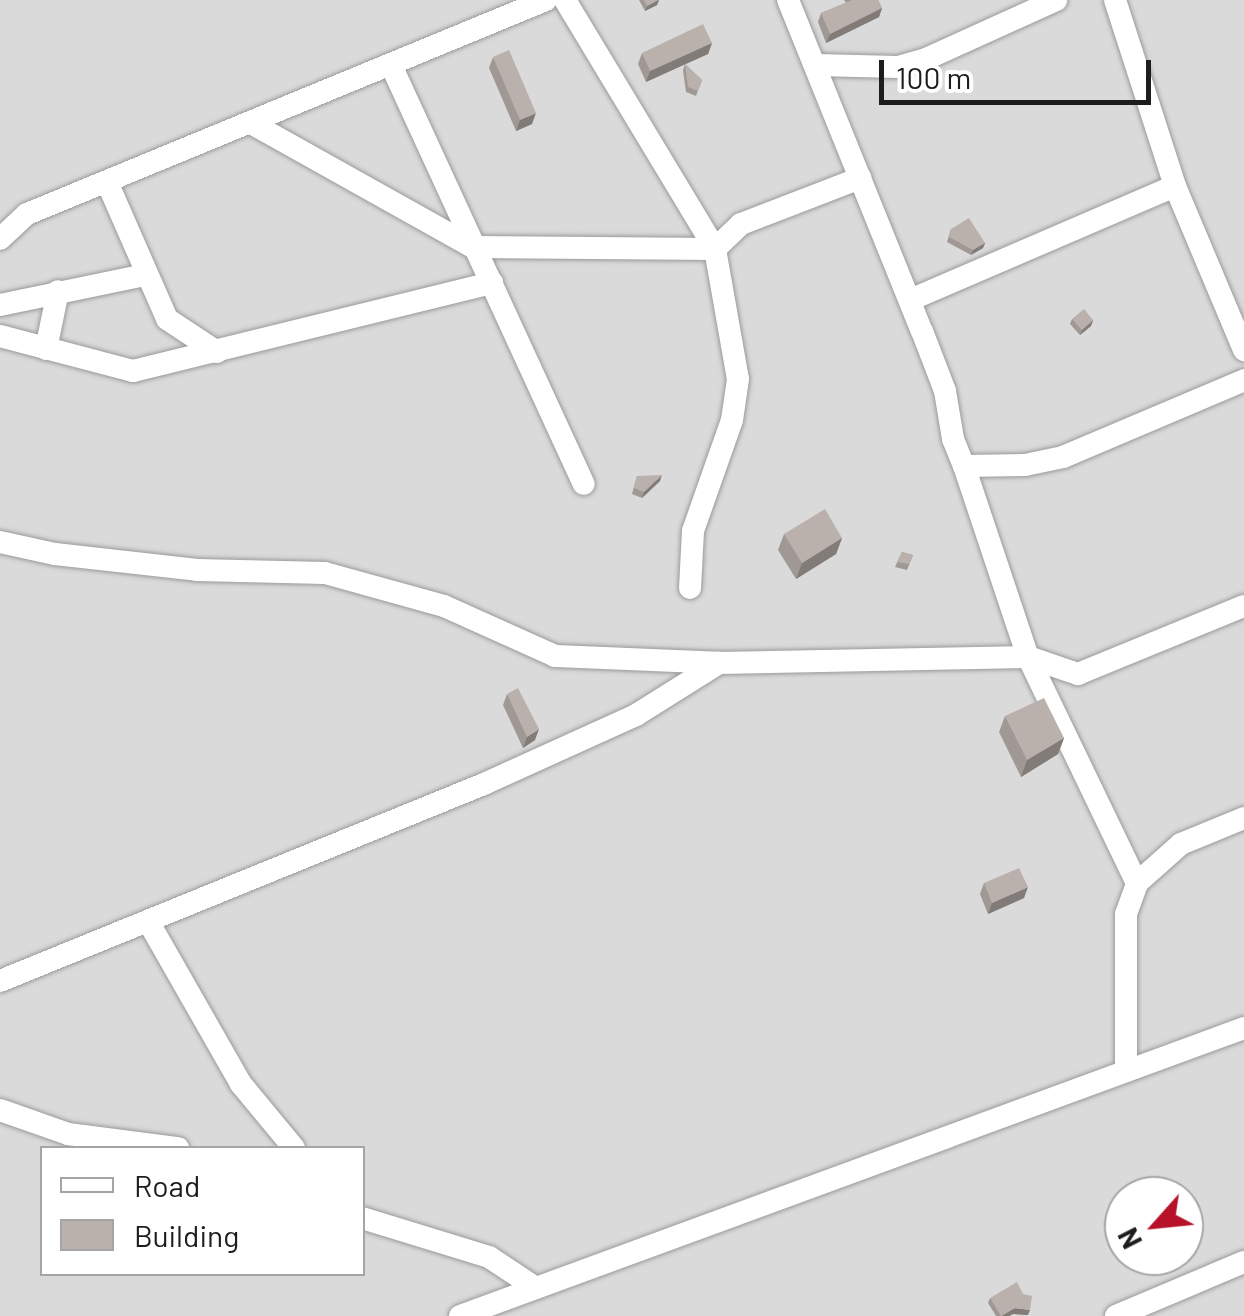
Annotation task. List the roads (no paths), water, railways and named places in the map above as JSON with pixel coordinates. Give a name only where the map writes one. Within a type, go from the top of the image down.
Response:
[{"type":"street","points":[[0,239],[27,214],[546,0]]},
{"type":"street","points":[[564,0],[715,248],[738,378],[732,420],[694,531],[690,588]]},
{"type":"street","points":[[788,0],[944,391],[953,439],[1028,657],[1138,884]]},
{"type":"street","points":[[816,65],[898,67],[926,60],[1056,0]]},
{"type":"street","points":[[1115,0],[1175,186],[1244,350]]},
{"type":"street","points":[[392,65],[584,484]]},
{"type":"street","points":[[251,123],[473,247],[715,248],[742,224],[860,178]]},
{"type":"street","points":[[107,182],[167,319],[217,352]]},
{"type":"street","points":[[910,300],[1175,186]]},
{"type":"street","points":[[0,306],[145,275]]},
{"type":"street","points":[[0,336],[132,371],[492,283]]},
{"type":"street","points":[[46,349],[58,291]]},
{"type":"street","points":[[964,466],[1025,465],[1064,458],[1244,380]]},
{"type":"street","points":[[0,542],[56,554],[197,570],[325,573],[444,606],[555,656],[719,662],[1028,657],[1078,674],[1244,606]]},
{"type":"street","points":[[0,980],[500,776],[636,715],[719,662]]},
{"type":"street","points":[[1126,1071],[1126,914],[1138,884],[1181,844],[1244,818]]},
{"type":"street","points":[[148,920],[241,1084],[292,1146]]},
{"type":"street","points":[[460,1316],[1244,1028]]},
{"type":"street","points":[[0,1110],[68,1134],[162,1146]]},
{"type":"street","points":[[365,1219],[490,1258],[536,1288]]},
{"type":"street","points":[[1116,1316],[1244,1262]]}]
